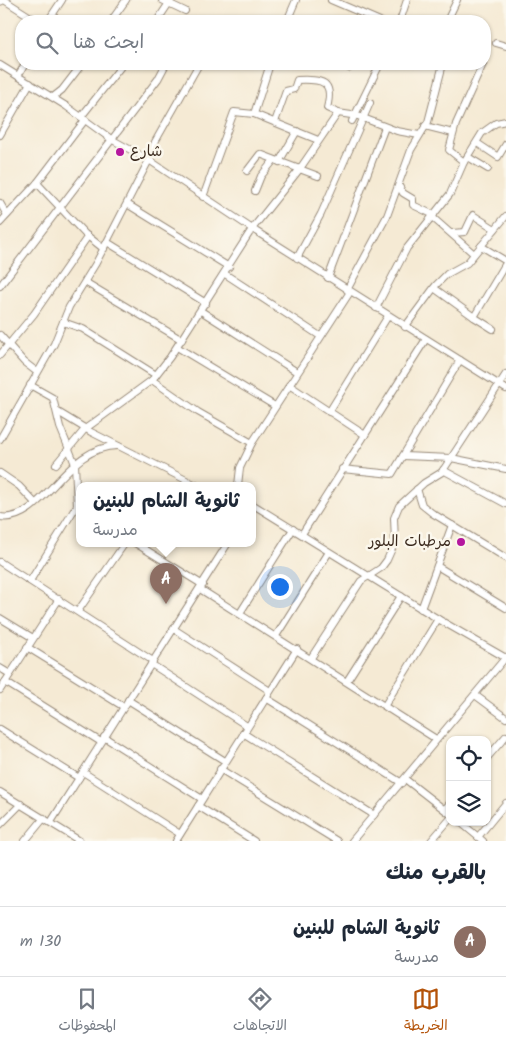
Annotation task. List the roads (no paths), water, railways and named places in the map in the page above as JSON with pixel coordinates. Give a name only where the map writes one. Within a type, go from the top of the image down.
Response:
[{"type":"street","points":[[0,2],[4,0],[28,15]]},
{"type":"street","points":[[52,15],[62,0]]},
{"type":"street","points":[[115,15],[126,0]]},
{"type":"street","points":[[290,15],[296,0]]},
{"type":"street","points":[[331,0],[362,15]]},
{"type":"street","points":[[402,15],[407,0]]},
{"type":"street","points":[[450,15],[457,0]]},
{"type":"street","points":[[160,15],[167,1],[185,11]]},
{"type":"street","points":[[496,43],[506,46]]},
{"type":"street","points":[[0,64],[83,118],[111,139],[149,160],[348,291],[506,389]]},
{"type":"street","points":[[18,76],[22,70]]},
{"type":"street","points":[[53,98],[62,90],[77,70]]},
{"type":"street","points":[[0,224],[6,215],[37,183],[119,70]]},
{"type":"street","points":[[0,286],[158,79],[163,70]]},
{"type":"street","points":[[0,439],[64,322],[69,307],[104,249],[149,160],[155,142],[196,70]]},
{"type":"street","points":[[254,114],[266,70]]},
{"type":"street","points":[[353,118],[377,70]]},
{"type":"street","points":[[238,482],[240,468],[252,443],[348,291],[387,216],[411,150],[425,126],[441,70]]},
{"type":"street","points":[[481,70],[453,133],[449,150],[466,160],[488,169]]},
{"type":"street","points":[[275,122],[286,91],[294,89],[298,80],[314,79],[328,86],[331,92],[327,108],[353,118],[364,118],[385,127],[419,135]]},
{"type":"street","points":[[0,135],[30,83]]},
{"type":"street","points":[[297,258],[321,214],[370,103]]},
{"type":"street","points":[[203,197],[234,112],[254,114],[318,140]]},
{"type":"street","points":[[56,464],[85,428],[154,377],[182,340],[252,229],[298,170],[338,113]]},
{"type":"street","points":[[376,308],[412,238],[423,230],[450,194],[466,160],[485,129],[496,123],[506,121]]},
{"type":"street","points":[[425,126],[453,133]]},
{"type":"street","points":[[328,278],[385,127]]},
{"type":"street","points":[[255,191],[261,176],[276,161],[297,131]]},
{"type":"street","points":[[477,143],[498,156],[506,144]]},
{"type":"street","points":[[247,172],[260,154],[318,176]]},
{"type":"street","points":[[37,183],[88,236],[104,249]]},
{"type":"street","points":[[399,186],[403,193],[413,199],[413,205],[433,216],[474,254]]},
{"type":"street","points":[[0,203],[6,215]]},
{"type":"street","points":[[127,204],[229,267]]},
{"type":"street","points":[[452,233],[465,232],[473,215],[495,229]]},
{"type":"street","points":[[405,327],[434,288],[447,274],[467,262],[506,216]]},
{"type":"street","points":[[0,355],[34,314],[88,236]]},
{"type":"street","points":[[107,242],[206,303]]},
{"type":"street","points":[[474,317],[506,262],[481,246]]},
{"type":"street","points":[[224,274],[320,336]]},
{"type":"street","points":[[85,282],[182,340]]},
{"type":"street","points":[[434,288],[493,329]]},
{"type":"street","points":[[201,311],[297,372]]},
{"type":"street","points":[[329,412],[388,316]]},
{"type":"street","points":[[64,322],[83,329],[154,377],[198,412],[252,443]]},
{"type":"street","points":[[0,335],[24,362],[37,372]]},
{"type":"street","points":[[302,534],[426,339]]},
{"type":"street","points":[[177,347],[275,406]]},
{"type":"street","points":[[342,469],[392,474],[460,360]]},
{"type":"street","points":[[311,658],[350,596],[367,575],[381,568],[387,560],[396,542],[394,518],[402,502],[443,470],[506,374]]},
{"type":"street","points":[[290,384],[364,435]]},
{"type":"street","points":[[30,385],[53,398],[58,412],[60,428],[75,464],[77,482]]},
{"type":"street","points":[[58,412],[85,428],[190,482]]},
{"type":"street","points":[[0,518],[9,518],[36,504],[75,464],[95,450],[108,446],[122,446]]},
{"type":"street","points":[[403,456],[450,458],[505,467]]},
{"type":"street","points":[[443,470],[506,504]]},
{"type":"street","points":[[0,473],[19,486],[36,504]]},
{"type":"street","points":[[417,489],[422,505],[506,558]]},
{"type":"street","points":[[256,506],[438,620],[506,658],[352,841]]},
{"type":"street","points":[[30,581],[76,511]]},
{"type":"street","points":[[421,609],[452,525]]},
{"type":"street","points":[[240,614],[293,529]]},
{"type":"street","points":[[78,611],[122,547]]},
{"type":"street","points":[[141,547],[240,614],[436,739]]},
{"type":"street","points":[[51,822],[226,547]]},
{"type":"street","points":[[276,636],[329,552]]},
{"type":"street","points":[[0,562],[78,611],[152,663],[248,726]]},
{"type":"street","points":[[437,566],[506,608]]},
{"type":"street","points":[[347,681],[401,596]]},
{"type":"street","points":[[0,690],[59,599]]},
{"type":"street","points":[[0,618],[34,638]]},
{"type":"street","points":[[385,705],[438,620]]},
{"type":"street","points":[[174,629],[270,691]]},
{"type":"street","points":[[28,647],[124,707]]},
{"type":"street","points":[[176,841],[297,649]]},
{"type":"street","points":[[0,668],[10,674]]},
{"type":"street","points":[[5,682],[202,799]]},
{"type":"street","points":[[475,695],[506,718]]},
{"type":"street","points":[[266,698],[403,781],[446,810]]},
{"type":"street","points":[[128,700],[226,761]]},
{"type":"street","points":[[0,729],[180,834]]},
{"type":"street","points":[[243,733],[374,815]]},
{"type":"street","points":[[491,753],[506,736]]},
{"type":"street","points":[[220,769],[337,841]]},
{"type":"street","points":[[0,793],[51,822],[73,839],[80,841]]},
{"type":"street","points":[[465,826],[481,839],[506,803]]},
{"type":"street","points":[[0,825],[21,804]]},
{"type":"street","points":[[198,806],[254,841]]},
{"type":"street","points":[[25,841],[44,818]]},
{"type":"street","points":[[431,841],[446,824]]},
{"type":"place","name":"شارع","points":[[120,152]]},
{"type":"place","name":"مرطبات البلور","points":[[461,542]]},
{"type":"place","name":"ثانوية الشام للبنين","points":[[166,604]]}]
